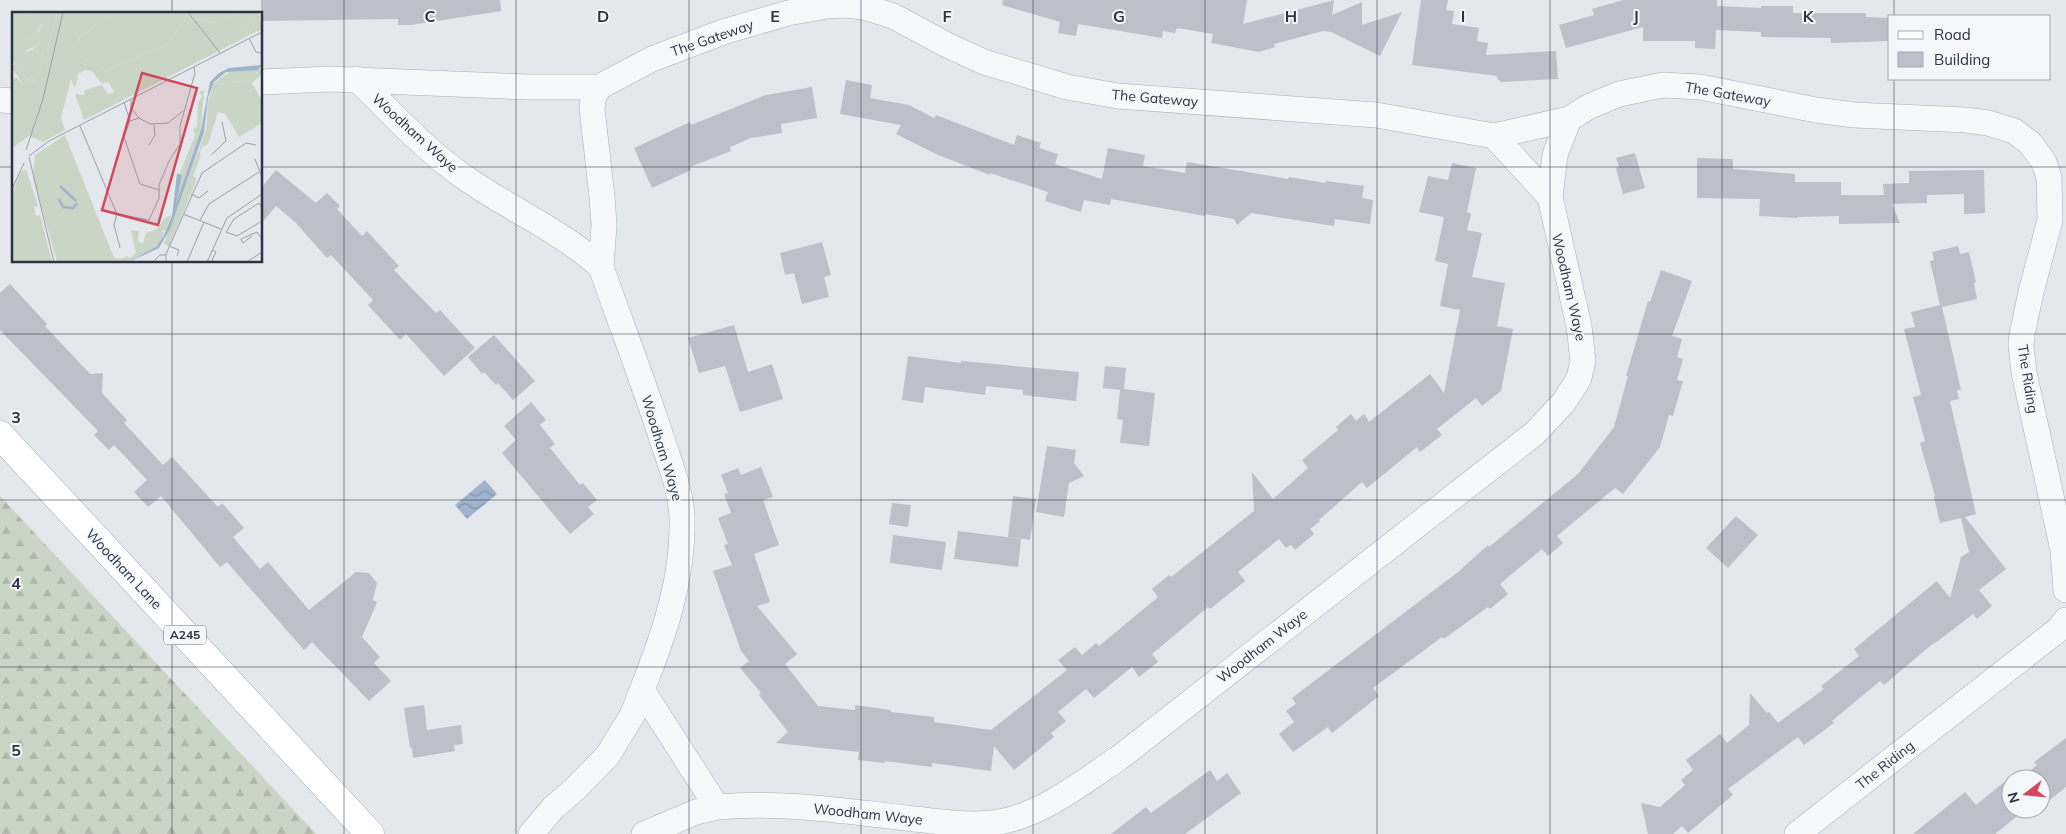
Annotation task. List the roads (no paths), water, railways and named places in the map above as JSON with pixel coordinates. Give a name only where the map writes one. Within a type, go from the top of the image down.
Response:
[{"type":"main road","name":"Woodham Lane","points":[[0,435],[370,834]]},
{"type":"street","name":"The Gateway","points":[[262,82],[357,79],[456,85],[599,87],[652,60],[723,32],[788,13],[827,6],[845,5],[894,16],[947,45],[984,62],[1067,87],[1118,96],[1376,115],[1494,136],[1569,119],[1604,100],[1633,90],[1664,85],[1700,87],[1847,114],[1966,120],[2003,126],[2014,130],[2030,143],[2048,169]]},
{"type":"street","name":"Woodham Waye","points":[[357,79],[442,161],[493,197],[581,249],[601,267]]},
{"type":"street","name":"Woodham Waye","points":[[531,834],[553,808],[575,789],[608,755],[633,714],[659,648],[672,604],[678,572],[682,516],[678,490],[669,459],[601,267],[604,225],[592,110],[593,99],[599,87]]},
{"type":"street","points":[[1550,197],[1555,155],[1569,119]]},
{"type":"street","points":[[1494,136],[1550,197]]},
{"type":"street","name":"The Riding","points":[[2048,169],[2051,192],[2050,220],[2026,313],[2021,345],[2024,373],[2063,550],[2066,590]]},
{"type":"street","name":"Woodham Waye","points":[[644,834],[696,812],[717,807],[753,804],[957,824],[990,823],[1023,815],[1053,800],[1119,758],[1534,433],[1564,402],[1579,378],[1584,352],[1550,197]]},
{"type":"street","name":"The Riding","points":[[1797,834],[2059,629],[2066,620]]},
{"type":"street","points":[[642,690],[717,807]]},
{"type":"water","points":[[485,480],[497,494],[467,519],[455,505]]}]
